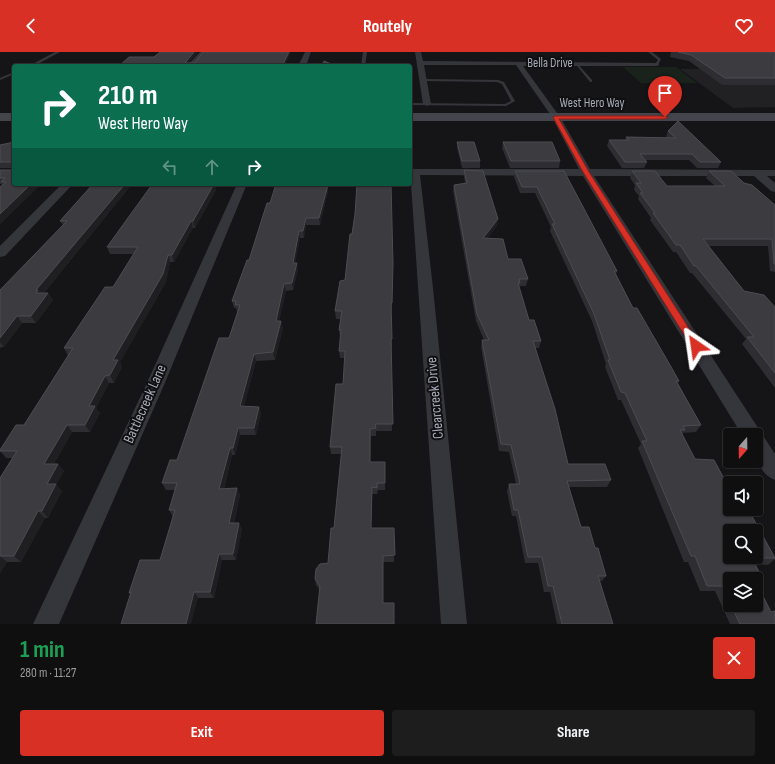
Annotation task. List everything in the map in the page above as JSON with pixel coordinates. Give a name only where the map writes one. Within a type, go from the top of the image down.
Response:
[{"type":"main road","points":[[0,117],[12,117]]},
{"type":"main road","name":"West Hero Way","points":[[412,117],[775,117]]},
{"type":"street","points":[[193,64],[204,52]]},
{"type":"street","points":[[303,64],[308,52]]},
{"type":"street","points":[[418,52],[427,104]]},
{"type":"street","points":[[602,56],[610,63]]},
{"type":"street","name":"Bella Drive","points":[[420,62],[657,64]]},
{"type":"street","points":[[518,63],[556,117],[586,172],[748,428]]},
{"type":"street","points":[[412,172],[775,173]]},
{"type":"street","name":"Clearcreek Drive","points":[[412,172],[426,288],[454,624]]},
{"type":"street","points":[[757,173],[775,189]]},
{"type":"street","points":[[0,254],[66,186]]},
{"type":"street","name":"Battlecreek Lane","points":[[46,624],[155,385],[241,186]]},
{"type":"street","points":[[763,452],[775,471]]},
{"type":"lane","points":[[35,64],[58,52]]},
{"type":"lane","points":[[363,64],[365,52]]},
{"type":"lane","points":[[650,52],[660,60],[657,64]]},
{"type":"lane","points":[[575,63],[591,81]]},
{"type":"lane","points":[[0,80],[12,75]]},
{"type":"lane","points":[[412,104],[506,105],[513,101],[503,83],[498,81],[424,80]]},
{"type":"shaded area","points":[[623,67],[676,67],[697,83],[641,83]]},
{"type":"shaded area","points":[[680,69],[775,69],[775,107],[733,108]]},
{"type":"building","points":[[160,52],[194,52],[185,63],[195,63],[203,52],[289,52],[283,64],[121,64],[129,57],[154,57]]},
{"type":"building","points":[[678,52],[775,52],[775,78],[725,78],[691,55]]},
{"type":"building","points":[[324,61],[331,64],[323,64]]},
{"type":"building","points":[[678,121],[721,162],[700,162],[692,154],[640,154],[647,162],[625,162],[609,140],[629,140],[626,137],[676,138],[668,131]]},
{"type":"building","points":[[12,142],[12,162],[0,162],[0,145]]},
{"type":"building","points":[[457,142],[474,142],[480,161],[462,161]]},
{"type":"building","points":[[503,142],[552,142],[560,161],[511,161]]},
{"type":"building","points":[[0,170],[12,170],[12,186],[29,186],[0,214],[0,187],[6,182],[1,182],[5,178],[0,178]]},
{"type":"building","points":[[464,170],[483,171],[498,219],[483,238],[503,239],[508,259],[521,259],[528,279],[519,279],[520,283],[518,283],[529,320],[534,320],[541,341],[533,341],[555,409],[568,464],[605,464],[611,480],[567,481],[581,527],[589,527],[595,548],[598,548],[606,576],[598,576],[613,624],[562,624],[553,586],[548,586],[542,557],[528,557],[518,510],[514,510],[509,484],[520,484],[511,445],[501,444],[482,340],[489,340],[477,314],[454,185],[467,183]]},
{"type":"building","points":[[515,171],[564,171],[617,271],[614,271],[633,308],[637,308],[679,381],[676,381],[701,425],[683,426],[685,430],[680,430],[695,459],[714,460],[723,477],[723,516],[752,516],[756,524],[723,524],[723,564],[755,564],[759,572],[723,572],[723,588],[722,586],[707,586],[695,556],[691,556],[642,441],[647,441],[625,393],[621,392],[608,360],[610,360],[594,314],[552,224],[555,224],[537,187],[522,187]]},
{"type":"building","points":[[632,171],[655,171],[667,186],[725,186],[709,171],[731,171],[744,183],[752,185],[775,205],[775,264],[772,239],[703,239],[744,291],[764,295],[775,307],[775,373],[747,337],[754,337],[696,266],[694,266],[680,245],[676,245],[653,213],[655,213],[640,193],[643,193],[636,183],[641,183]]},
{"type":"building","points":[[91,186],[123,186],[36,290],[38,290],[36,293],[48,293],[31,316],[17,316],[0,338],[0,290],[67,221],[60,221]]},
{"type":"building","points":[[151,186],[213,186],[172,255],[168,255],[163,274],[113,360],[118,360],[110,375],[105,376],[89,406],[95,406],[85,425],[67,425],[44,464],[58,464],[47,484],[56,484],[42,511],[38,511],[14,556],[0,556],[0,478],[17,451],[0,450],[16,425],[24,425],[73,348],[64,348],[105,287],[113,287],[138,247],[107,247]]},
{"type":"building","points":[[275,186],[328,186],[319,218],[306,218],[303,231],[299,231],[293,263],[297,263],[292,283],[284,284],[276,321],[281,321],[273,352],[254,354],[240,406],[259,407],[254,428],[238,428],[233,448],[230,448],[219,489],[237,488],[229,523],[239,523],[233,554],[219,554],[210,592],[194,592],[186,624],[121,624],[140,560],[160,560],[175,510],[169,510],[177,483],[162,483],[170,460],[177,460],[219,338],[229,338],[240,305],[235,305],[236,301],[232,301],[247,260],[249,260],[267,203],[270,203]]},
{"type":"building","points":[[357,186],[391,186],[393,263],[391,339],[393,424],[375,424],[376,428],[370,429],[370,462],[385,462],[385,483],[377,483],[377,488],[372,487],[371,528],[394,528],[395,555],[383,556],[383,603],[394,603],[394,624],[316,624],[320,586],[315,579],[316,569],[320,564],[328,563],[331,528],[334,528],[342,447],[330,447],[336,384],[343,384],[345,351],[339,351],[341,330],[339,330],[342,311],[335,311],[340,281],[345,280],[350,234],[352,234]]},
{"type":"building","points":[[763,536],[775,558],[763,558]]},
{"type":"building","points":[[763,596],[771,612],[775,611],[775,624],[740,624],[734,612],[763,612]]},
{"type":"route","points":[[665,117],[556,117],[586,172],[696,346]]}]
